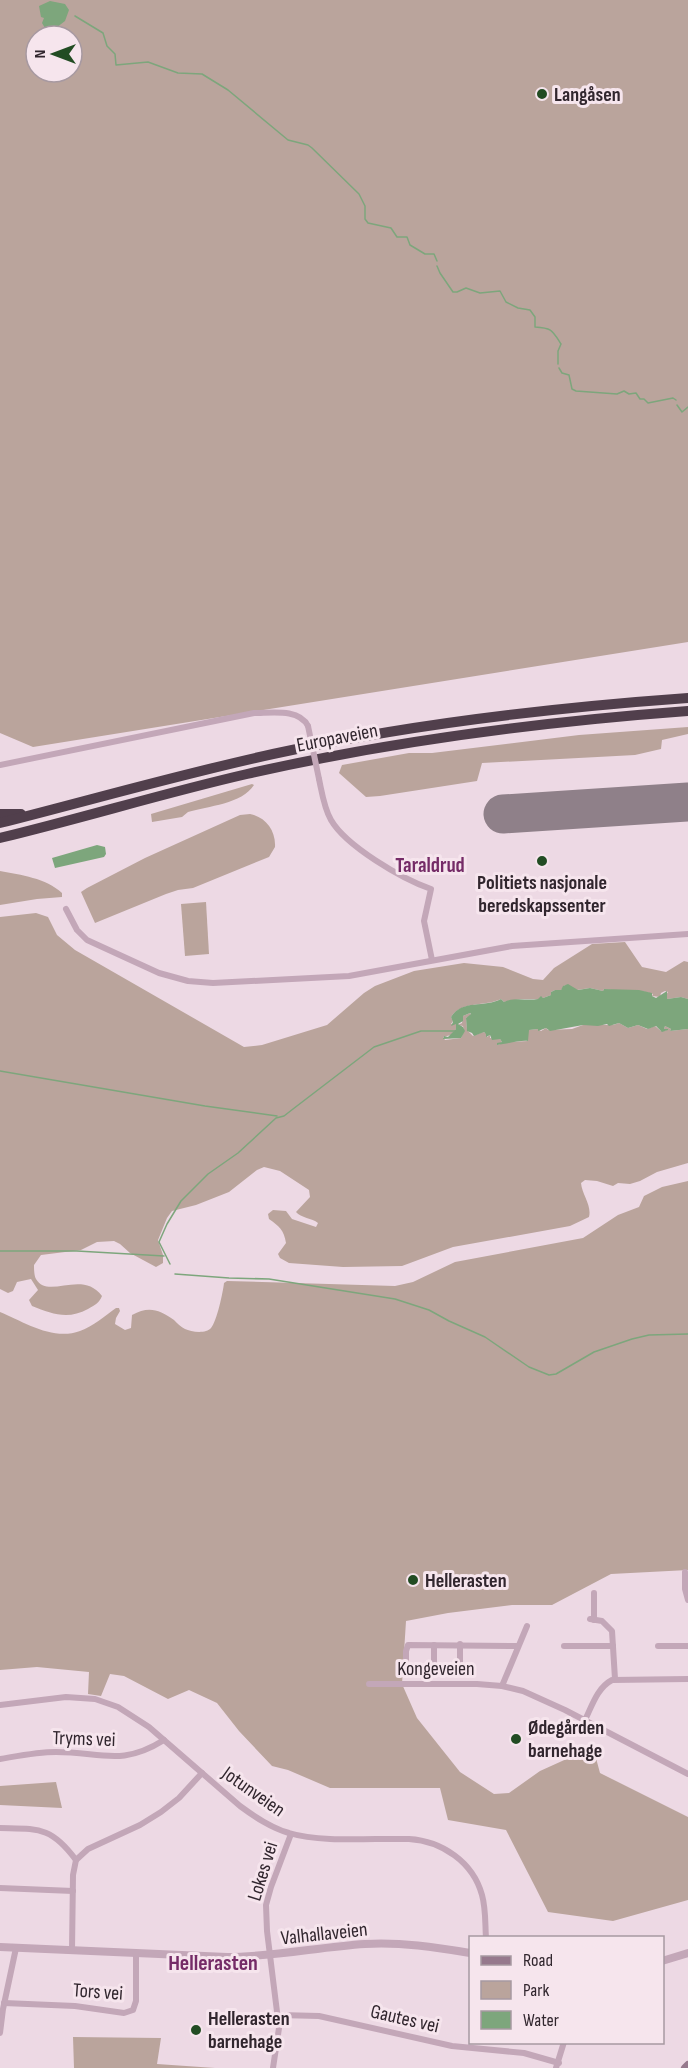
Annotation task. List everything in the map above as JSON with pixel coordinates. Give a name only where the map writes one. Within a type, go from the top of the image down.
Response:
[{"type":"highway","name":"Europaveien","points":[[0,824],[224,765],[366,736],[532,711],[688,698]]},
{"type":"highway","name":"Europaveien","points":[[0,838],[208,783],[347,753],[475,732],[688,711]]},
{"type":"highway","points":[[0,814],[39,813]]},
{"type":"street","points":[[0,765],[254,713],[293,714],[303,718],[308,726],[327,812],[336,827],[346,838],[391,869],[431,889],[424,921],[432,960]]},
{"type":"street","points":[[66,909],[76,930],[87,940],[159,974],[188,981],[228,983],[368,974],[432,960],[523,945],[688,934]]},
{"type":"street","points":[[680,1604],[688,1600],[685,1588],[686,1572]]},
{"type":"street","points":[[594,1593],[592,1620],[602,1622],[611,1628],[613,1634],[615,1679]]},
{"type":"street","name":"Kongeveien","points":[[502,1686],[527,1626]]},
{"type":"street","name":"Kongeveien","points":[[460,1644],[460,1669]]},
{"type":"street","name":"Kongeveien","points":[[406,1670],[408,1645],[518,1646]]},
{"type":"street","name":"Kongeveien","points":[[434,1645],[434,1669]]},
{"type":"street","points":[[564,1646],[613,1647]]},
{"type":"street","points":[[658,1646],[688,1646]]},
{"type":"street","points":[[585,1720],[599,1691],[605,1684],[615,1679],[688,1679]]},
{"type":"street","name":"Kongeveien","points":[[369,1684],[502,1686],[523,1691],[585,1720],[688,1774]]},
{"type":"street","name":"Jotunveien","points":[[0,1705],[66,1697],[94,1699],[134,1715],[256,1818],[291,1834],[320,1838],[418,1839],[442,1847],[464,1864],[477,1882],[483,1898],[486,1936]]},
{"type":"street","name":"Tryms vei","points":[[0,1759],[52,1752],[116,1757],[142,1752],[164,1740]]},
{"type":"street","points":[[72,1950],[72,1891],[73,1869],[76,1860],[88,1849],[146,1822],[161,1812],[179,1798],[202,1773]]},
{"type":"street","points":[[0,1828],[50,1833],[63,1843],[76,1860]]},
{"type":"street","name":"Lokes vei","points":[[273,2068],[279,2041],[279,2015],[270,1955],[266,1905],[291,1834]]},
{"type":"street","points":[[0,1888],[72,1891]]},
{"type":"street","name":"Valhallaveien","points":[[0,1947],[198,1957],[270,1955],[386,1944],[417,1945],[469,1953]]},
{"type":"street","points":[[0,2033],[16,1948]]},
{"type":"street","points":[[664,1961],[688,1953]]},
{"type":"street","name":"Tors vei","points":[[4,2003],[75,2006],[129,2012],[133,2010],[136,2003],[136,1954]]},
{"type":"street","name":"Gautes vei","points":[[279,2015],[319,2016],[452,2046],[524,2053],[558,2065]]},
{"type":"street","points":[[558,2065],[564,2044]]},
{"type":"green space","points":[[0,0],[688,0],[688,642],[33,747],[0,733]]},
{"type":"green space","points":[[688,727],[688,734],[662,740],[661,749],[635,755],[482,763],[477,781],[380,796],[366,797],[339,773],[342,765],[409,753],[432,753],[579,735]]},
{"type":"green space","points":[[254,785],[249,791],[233,800],[188,812],[182,817],[152,822],[151,814]]},
{"type":"green space","points":[[250,814],[265,821],[274,835],[275,847],[269,857],[193,888],[166,894],[95,923],[81,892],[145,858],[240,815]]},
{"type":"green space","points":[[0,871],[49,884],[62,893],[62,897],[0,905]]},
{"type":"green space","points":[[206,902],[209,954],[185,956],[181,904]]},
{"type":"green space","points":[[36,913],[48,917],[57,935],[75,950],[244,1047],[262,1045],[327,1025],[375,986],[414,971],[464,963],[503,967],[533,979],[543,980],[554,968],[592,944],[625,942],[642,967],[666,972],[684,961],[688,962],[688,999],[681,997],[667,999],[668,992],[665,991],[660,997],[652,996],[653,994],[647,992],[604,989],[603,991],[590,988],[577,990],[565,985],[561,990],[555,990],[551,992],[551,995],[539,999],[504,1002],[501,999],[461,1008],[451,1017],[453,1021],[451,1024],[456,1024],[456,1029],[451,1035],[443,1037],[445,1040],[461,1038],[464,1031],[463,1026],[458,1025],[462,1023],[463,1016],[470,1013],[471,1015],[466,1018],[467,1030],[473,1036],[483,1032],[487,1037],[490,1035],[490,1038],[500,1039],[502,1042],[497,1045],[528,1041],[528,1030],[541,1031],[546,1028],[548,1030],[572,1029],[583,1025],[619,1023],[628,1028],[638,1025],[647,1029],[655,1026],[661,1031],[668,1029],[664,1029],[665,1026],[671,1029],[670,1031],[688,1029],[688,1163],[657,1172],[630,1184],[618,1183],[613,1186],[585,1180],[581,1183],[589,1208],[589,1217],[570,1226],[453,1247],[402,1266],[343,1267],[289,1263],[280,1258],[278,1254],[286,1243],[284,1235],[269,1219],[268,1214],[273,1210],[286,1211],[292,1219],[316,1227],[318,1223],[296,1212],[310,1197],[309,1190],[280,1171],[264,1167],[229,1192],[196,1205],[172,1211],[158,1240],[163,1263],[156,1267],[114,1241],[97,1242],[81,1250],[41,1255],[34,1266],[35,1278],[41,1285],[49,1287],[85,1285],[94,1288],[102,1296],[93,1306],[74,1314],[60,1315],[39,1309],[32,1306],[29,1300],[38,1290],[31,1279],[17,1282],[13,1291],[8,1293],[0,1289],[0,917]]},
{"type":"green space","points":[[688,1181],[688,1570],[611,1574],[552,1605],[512,1605],[406,1621],[402,1684],[417,1718],[460,1772],[494,1794],[509,1793],[540,1771],[593,1747],[600,1773],[688,1817],[688,1900],[613,1921],[548,1912],[506,1830],[448,1820],[440,1788],[330,1788],[288,1770],[272,1766],[239,1731],[217,1703],[189,1690],[168,1699],[124,1676],[110,1674],[101,1696],[88,1694],[89,1672],[37,1667],[0,1670],[0,1312],[39,1329],[59,1334],[85,1329],[116,1308],[120,1311],[115,1324],[125,1330],[131,1328],[132,1315],[143,1310],[153,1310],[169,1316],[188,1330],[206,1331],[213,1324],[224,1283],[227,1281],[395,1286],[413,1282],[455,1262],[583,1238],[618,1215],[639,1207],[644,1196],[662,1187]]},
{"type":"green space","points":[[56,1782],[62,1808],[0,1805],[0,1786]]},
{"type":"green space","points":[[73,2037],[161,2038],[157,2064],[215,2068],[74,2068]]},
{"type":"water","points":[[50,1],[65,4],[69,10],[65,21],[61,24],[43,24],[44,18],[41,17],[39,6]]},
{"type":"water","points":[[97,845],[105,847],[104,857],[55,868],[52,858]]},
{"type":"water","points":[[568,984],[578,990],[590,988],[603,991],[604,989],[639,990],[652,993],[652,996],[656,998],[667,991],[667,999],[681,997],[688,999],[688,1029],[670,1031],[671,1029],[665,1026],[664,1029],[668,1030],[662,1032],[656,1026],[648,1029],[638,1025],[628,1028],[619,1023],[609,1026],[607,1024],[583,1025],[550,1031],[546,1028],[538,1031],[538,1029],[529,1030],[528,1041],[497,1045],[502,1042],[500,1039],[492,1040],[490,1035],[486,1037],[484,1032],[474,1036],[467,1031],[466,1018],[470,1013],[463,1016],[463,1021],[458,1024],[465,1031],[461,1038],[443,1039],[456,1029],[456,1024],[451,1026],[453,1022],[451,1017],[461,1008],[501,999],[504,1002],[538,999],[541,996],[543,998],[551,995],[551,992],[555,990],[561,990]]},
{"type":"waterway","points":[[75,16],[103,33],[107,46],[115,54],[116,65],[148,62],[178,73],[202,74],[228,90],[288,140],[312,148],[359,194],[365,206],[365,219],[368,223],[391,228],[397,237],[407,237],[410,245],[425,254],[434,254],[437,261]]},
{"type":"waterway","points":[[437,266],[453,292],[466,288],[480,293],[500,291],[506,302],[518,308],[530,310],[535,317],[535,327],[551,331],[561,344],[558,351],[558,364]]},
{"type":"waterway","points":[[559,368],[562,373],[569,375],[572,389],[576,391],[617,394],[624,391],[629,394],[636,393],[640,399],[648,403],[673,398],[676,400]]},
{"type":"waterway","points":[[677,405],[682,412],[688,407]]},
{"type":"waterway","points":[[170,1264],[159,1242],[181,1201],[208,1174],[238,1153],[276,1118],[284,1116],[374,1047],[421,1031],[455,1031]]},
{"type":"waterway","points":[[0,1071],[277,1116]]},
{"type":"waterway","points":[[0,1251],[77,1251],[164,1256]]},
{"type":"waterway","points":[[175,1274],[269,1279],[395,1299],[429,1310],[485,1337],[529,1367],[549,1375],[556,1374],[594,1352],[632,1339],[649,1335],[688,1334]]},
{"type":"runway","points":[[503,814],[688,802]]},
{"type":"place","name":"Langåsen","points":[[542,94]]},
{"type":"place","name":"Politiets nasjonale beredskapssenter","points":[[542,861]]},
{"type":"place","name":"Hellerasten","points":[[413,1580]]},
{"type":"place","name":"Ødegården barnehage","points":[[516,1739]]},
{"type":"place","name":"Hellerasten barnehage","points":[[196,2030]]},
{"type":"district","name":"Taraldrud","points":[[430,865]]},
{"type":"district","name":"Hellerasten","points":[[213,1962]]}]
